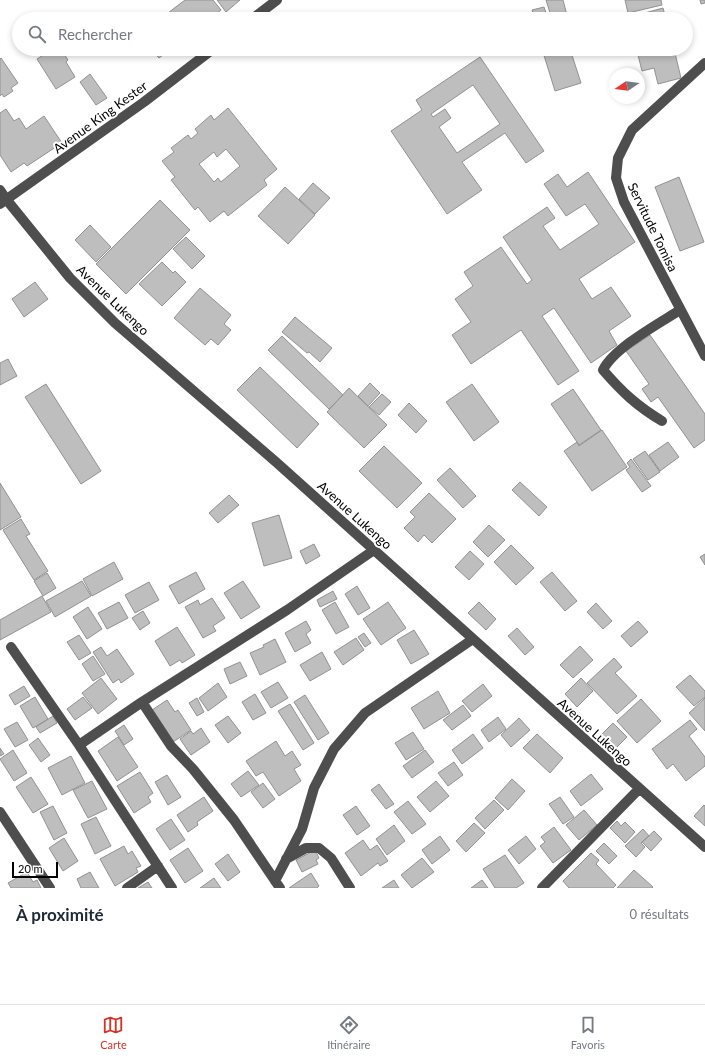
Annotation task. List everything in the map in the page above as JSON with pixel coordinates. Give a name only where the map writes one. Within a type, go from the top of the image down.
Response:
[{"type":"street","points":[[261,12],[277,0]]},
{"type":"street","name":"Avenue King Kester","points":[[3,202],[144,102],[204,56]]},
{"type":"street","name":"Servitude Tomisa","points":[[705,63],[632,130],[618,158],[616,178],[624,202],[705,356]]},
{"type":"street","name":"Avenue Lukengo","points":[[0,190],[3,202],[70,278],[114,323],[276,462],[705,847]]},
{"type":"street","points":[[662,421],[641,408],[621,391],[603,370],[606,363],[618,351],[680,310]]},
{"type":"street","points":[[79,745],[142,702],[287,610],[374,550]]},
{"type":"street","points":[[277,884],[286,859],[302,829],[314,788],[334,749],[365,713],[473,639]]},
{"type":"street","points":[[11,647],[79,745],[172,888]]},
{"type":"street","points":[[142,702],[171,746],[193,769],[234,820],[277,884]]},
{"type":"street","points":[[542,888],[639,789]]},
{"type":"street","points":[[0,812],[50,888]]},
{"type":"street","points":[[286,859],[306,848],[319,848],[331,858],[350,888]]},
{"type":"street","points":[[126,888],[158,866]]},
{"type":"building","points":[[185,0],[213,0],[221,10],[218,12],[169,12]]},
{"type":"building","points":[[217,0],[240,0],[226,12]]},
{"type":"building","points":[[546,0],[563,0],[566,12],[550,12]]},
{"type":"building","points":[[625,0],[661,0],[662,5],[628,12]]},
{"type":"building","points":[[700,0],[705,0],[705,3],[701,4]]},
{"type":"building","points":[[544,7],[546,12],[533,12],[532,10]]},
{"type":"building","points":[[663,8],[664,12],[648,12]]},
{"type":"building","points":[[42,56],[65,56],[68,60],[66,62],[75,77],[56,89],[37,59]]},
{"type":"building","points":[[544,56],[572,56],[581,83],[555,91]]},
{"type":"building","points":[[638,56],[676,56],[681,78],[658,84],[654,68],[645,70],[645,68],[641,68]]},
{"type":"building","points":[[480,57],[544,151],[526,163],[505,133],[462,162],[482,190],[447,214],[391,131],[422,110],[416,100]],"holes":[[[473,85],[500,124],[457,153],[439,127],[451,118],[445,109],[433,117],[431,114]]]},
{"type":"building","points":[[1,58],[18,83],[11,88],[13,91],[4,97],[2,94],[0,96]]},
{"type":"building","points":[[90,74],[107,98],[96,105],[80,82]]},
{"type":"building","points":[[228,108],[277,169],[264,180],[267,185],[228,216],[224,211],[210,222],[198,207],[195,210],[171,180],[175,177],[162,161],[174,152],[171,148],[188,135],[191,139],[198,133],[195,129],[211,115],[214,120]],"holes":[[[226,149],[240,166],[221,182],[218,178],[214,182],[199,164],[214,152],[217,157]]]},
{"type":"building","points":[[6,109],[14,121],[19,118],[26,129],[44,116],[62,143],[27,166],[24,163],[11,172],[0,155],[0,113]]},
{"type":"building","points":[[588,172],[635,242],[579,279],[592,299],[611,287],[631,316],[609,331],[617,345],[591,363],[554,308],[542,316],[579,371],[558,385],[521,330],[471,364],[452,335],[471,322],[455,299],[473,286],[464,272],[501,247],[527,284],[532,280],[503,237],[547,207],[555,218],[543,226],[560,250],[599,224],[585,204],[566,216],[544,184],[558,174],[567,187]]},
{"type":"building","points":[[679,177],[704,242],[680,251],[655,187]]},
{"type":"building","points":[[313,183],[330,198],[315,214],[299,199]]},
{"type":"building","points":[[285,187],[315,215],[288,244],[258,216]]},
{"type":"building","points":[[160,200],[190,230],[126,294],[96,264]]},
{"type":"building","points":[[90,225],[111,247],[96,262],[75,240]]},
{"type":"building","points":[[186,237],[205,256],[192,269],[173,249]]},
{"type":"building","points":[[162,262],[173,273],[175,271],[186,282],[162,306],[139,284]]},
{"type":"building","points":[[35,282],[48,299],[24,317],[12,299]]},
{"type":"building","points":[[200,288],[231,315],[224,324],[231,330],[218,345],[211,339],[205,345],[174,318]]},
{"type":"building","points":[[295,317],[332,348],[320,362],[282,332]]},
{"type":"building","points":[[650,335],[705,414],[705,440],[694,448],[658,397],[651,402],[642,389],[649,384],[626,351]]},
{"type":"building","points":[[282,336],[343,395],[329,409],[268,350]]},
{"type":"building","points":[[8,359],[17,376],[0,385],[0,363]]},
{"type":"building","points":[[260,367],[319,424],[297,448],[237,390]]},
{"type":"building","points":[[370,383],[380,393],[368,406],[358,396]]},
{"type":"building","points":[[46,384],[101,471],[81,484],[25,397]]},
{"type":"building","points":[[472,384],[499,422],[474,441],[446,402]]},
{"type":"building","points":[[349,388],[387,425],[364,448],[327,412]]},
{"type":"building","points":[[573,389],[601,430],[579,445],[551,404]]},
{"type":"building","points":[[382,394],[391,402],[379,415],[369,407]]},
{"type":"building","points":[[409,403],[427,421],[416,433],[398,415]]},
{"type":"building","points":[[602,430],[627,467],[592,491],[564,451],[577,442],[579,446]]},
{"type":"building","points":[[668,442],[679,457],[660,471],[649,455]]},
{"type":"building","points":[[384,446],[422,483],[397,508],[359,471]]},
{"type":"building","points":[[645,451],[660,472],[648,480],[633,459]]},
{"type":"building","points":[[631,459],[651,486],[642,492],[626,470],[630,467],[627,463]]},
{"type":"building","points":[[450,468],[476,496],[463,508],[437,480]]},
{"type":"building","points":[[520,482],[547,507],[539,516],[512,490]]},
{"type":"building","points":[[0,483],[21,517],[0,530]]},
{"type":"building","points":[[429,493],[456,519],[432,543],[424,535],[418,542],[404,528],[415,517],[410,512]]},
{"type":"building","points":[[229,495],[239,505],[218,523],[209,513]]},
{"type":"building","points":[[279,515],[292,558],[264,566],[252,523]]},
{"type":"building","points":[[21,519],[30,534],[26,536],[48,571],[34,580],[3,530]]},
{"type":"building","points":[[489,525],[505,540],[488,557],[473,542]]},
{"type":"building","points":[[314,544],[320,556],[306,564],[300,551]]},
{"type":"building","points":[[511,545],[534,568],[516,585],[494,562]]},
{"type":"building","points":[[470,551],[484,564],[469,580],[455,567]]},
{"type":"building","points":[[705,554],[705,565],[700,557]]},
{"type":"building","points":[[114,562],[123,579],[92,596],[83,579]]},
{"type":"building","points":[[196,572],[205,589],[179,604],[169,586]]},
{"type":"building","points":[[552,572],[577,601],[565,611],[540,582]]},
{"type":"building","points":[[47,573],[56,588],[43,596],[34,581]]},
{"type":"building","points":[[82,581],[91,596],[55,617],[46,601]]},
{"type":"building","points":[[243,581],[260,607],[241,619],[224,593]]},
{"type":"building","points":[[149,582],[159,600],[135,613],[125,595]]},
{"type":"building","points":[[357,586],[370,608],[358,615],[345,594]]},
{"type":"building","points":[[333,591],[337,599],[320,607],[317,600]]},
{"type":"building","points":[[42,596],[51,612],[0,640],[0,620]]},
{"type":"building","points":[[212,598],[225,618],[213,626],[216,631],[203,638],[185,607],[198,600],[200,605]]},
{"type":"building","points":[[119,602],[128,618],[107,629],[98,613]]},
{"type":"building","points":[[335,602],[349,627],[336,634],[322,610]]},
{"type":"building","points":[[388,602],[406,628],[381,645],[363,619]]},
{"type":"building","points":[[479,602],[496,619],[486,630],[468,613]]},
{"type":"building","points":[[596,603],[612,621],[603,629],[587,612]]},
{"type":"building","points":[[88,607],[102,629],[87,639],[73,617]]},
{"type":"building","points":[[143,611],[150,623],[140,630],[132,618]]},
{"type":"building","points":[[306,621],[311,630],[306,634],[311,643],[295,652],[285,633]]},
{"type":"building","points":[[638,621],[648,632],[631,647],[621,636]]},
{"type":"building","points":[[177,627],[195,655],[182,663],[180,660],[170,666],[155,641]]},
{"type":"building","points":[[517,628],[534,647],[525,655],[508,636]]},
{"type":"building","points":[[414,630],[429,654],[411,664],[397,640]]},
{"type":"building","points":[[364,633],[371,643],[365,647],[358,637]]},
{"type":"building","points":[[79,635],[91,653],[79,660],[67,642]]},
{"type":"building","points":[[356,638],[364,650],[343,665],[334,652]]},
{"type":"building","points":[[275,639],[286,662],[260,675],[250,653],[264,647],[263,645]]},
{"type":"building","points":[[580,646],[593,660],[573,678],[560,665]]},
{"type":"building","points":[[101,647],[107,656],[117,649],[134,674],[121,683],[119,679],[113,683],[93,652]]},
{"type":"building","points":[[322,652],[331,669],[310,681],[300,665]]},
{"type":"building","points":[[93,656],[105,674],[93,681],[82,664]]},
{"type":"building","points":[[614,658],[622,667],[615,673],[637,696],[617,714],[587,683]]},
{"type":"building","points":[[240,662],[247,676],[230,684],[224,669]]},
{"type":"building","points":[[690,675],[705,691],[705,697],[694,706],[676,687]]},
{"type":"building","points":[[101,678],[117,699],[98,714],[82,693]]},
{"type":"building","points":[[581,678],[593,691],[577,707],[565,694]]},
{"type":"building","points":[[278,682],[288,698],[271,708],[261,692]]},
{"type":"building","points":[[218,683],[227,697],[208,711],[199,698]]},
{"type":"building","points":[[483,684],[492,696],[472,712],[462,701]]},
{"type":"building","points":[[24,686],[30,696],[15,705],[9,695]]},
{"type":"building","points":[[438,691],[450,713],[424,729],[411,708]]},
{"type":"building","points":[[255,694],[266,713],[253,720],[242,702]]},
{"type":"building","points":[[305,695],[329,733],[318,740],[294,702]]},
{"type":"building","points":[[35,697],[48,719],[33,728],[20,706]]},
{"type":"building","points":[[83,697],[92,708],[75,720],[67,709]]},
{"type":"building","points":[[197,698],[204,712],[197,716],[189,703]]},
{"type":"building","points":[[705,698],[705,731],[689,713]]},
{"type":"building","points":[[641,699],[661,721],[637,743],[617,721]]},
{"type":"building","points":[[167,700],[175,712],[178,710],[191,730],[173,742],[152,710]]},
{"type":"building","points":[[290,704],[314,743],[303,750],[278,711]]},
{"type":"building","points":[[463,705],[471,716],[452,730],[443,720]]},
{"type":"building","points":[[53,716],[57,723],[40,733],[36,727]]},
{"type":"building","points":[[228,716],[241,733],[228,743],[215,725]]},
{"type":"building","points":[[498,717],[506,729],[489,742],[481,730]]},
{"type":"building","points":[[519,718],[530,730],[511,747],[501,735]]},
{"type":"building","points":[[690,720],[697,729],[689,736],[705,757],[705,766],[686,781],[673,764],[667,769],[652,749]]},
{"type":"building","points":[[17,722],[28,740],[15,747],[4,729]]},
{"type":"building","points":[[613,723],[627,737],[615,749],[601,735]]},
{"type":"building","points":[[124,725],[133,739],[124,745],[115,731]]},
{"type":"building","points":[[201,728],[210,742],[191,755],[180,739],[191,731],[193,734]]},
{"type":"building","points":[[413,732],[424,749],[406,760],[395,743]]},
{"type":"building","points":[[473,734],[483,748],[462,764],[452,750]]},
{"type":"building","points":[[537,734],[563,758],[550,773],[523,748]]},
{"type":"building","points":[[118,737],[138,767],[117,781],[98,751]]},
{"type":"building","points":[[38,738],[50,755],[41,762],[29,745]]},
{"type":"building","points":[[276,741],[285,756],[292,751],[301,765],[294,769],[301,781],[279,796],[263,772],[256,776],[246,761]]},
{"type":"building","points":[[0,748],[4,754],[0,756]]},
{"type":"building","points":[[13,750],[27,773],[14,781],[0,759]]},
{"type":"building","points":[[425,750],[434,762],[412,778],[403,766]]},
{"type":"building","points":[[71,756],[85,783],[62,795],[48,768]]},
{"type":"building","points":[[454,762],[463,775],[448,786],[438,773]]},
{"type":"building","points":[[248,771],[259,785],[241,797],[231,784]]},
{"type":"building","points":[[140,772],[153,793],[148,797],[151,802],[134,813],[117,786]]},
{"type":"building","points":[[591,774],[603,789],[581,806],[570,791]]},
{"type":"building","points":[[167,775],[181,797],[168,805],[155,782]]},
{"type":"building","points":[[31,777],[48,804],[33,813],[16,787]]},
{"type":"building","points":[[512,779],[525,791],[508,810],[495,798]]},
{"type":"building","points":[[92,781],[107,809],[88,818],[73,790]]},
{"type":"building","points":[[436,781],[449,796],[430,812],[417,797]]},
{"type":"building","points":[[263,783],[275,799],[263,808],[251,792]]},
{"type":"building","points":[[379,784],[394,804],[386,809],[371,790]]},
{"type":"building","points":[[204,797],[213,811],[197,822],[198,825],[188,832],[177,815]]},
{"type":"building","points":[[560,797],[574,817],[563,824],[549,804]]},
{"type":"building","points":[[494,800],[504,810],[485,829],[475,818]]},
{"type":"building","points":[[408,801],[426,824],[412,834],[394,812]]},
{"type":"building","points":[[704,805],[705,806],[705,826],[694,816]]},
{"type":"building","points":[[53,806],[67,833],[54,840],[40,812]]},
{"type":"building","points":[[356,806],[370,826],[357,835],[343,815]]},
{"type":"building","points":[[584,810],[597,825],[579,840],[566,825]]},
{"type":"building","points":[[96,817],[111,846],[95,854],[81,824]]},
{"type":"building","points":[[171,819],[185,840],[170,850],[156,829]]},
{"type":"building","points":[[617,821],[621,826],[625,822],[635,832],[625,843],[610,828]]},
{"type":"building","points":[[474,823],[485,833],[466,852],[456,841]]},
{"type":"building","points":[[394,825],[405,841],[387,855],[376,839]]},
{"type":"building","points":[[554,827],[571,850],[553,863],[540,846],[545,842],[541,837]]},
{"type":"building","points":[[643,829],[649,836],[641,843],[645,847],[636,857],[625,846]]},
{"type":"building","points":[[654,831],[662,839],[651,851],[642,842]]},
{"type":"building","points":[[440,836],[450,850],[432,864],[422,850]]},
{"type":"building","points":[[526,836],[536,849],[519,864],[508,850]]},
{"type":"building","points":[[64,838],[78,861],[63,871],[49,848]]},
{"type":"building","points":[[363,840],[370,850],[377,845],[388,861],[380,866],[378,863],[361,876],[345,853]]},
{"type":"building","points":[[604,843],[617,856],[609,864],[596,851]]},
{"type":"building","points":[[124,846],[128,854],[132,851],[141,866],[136,868],[138,872],[115,886],[100,859]]},
{"type":"building","points":[[188,848],[203,871],[185,883],[170,860]]},
{"type":"building","points":[[315,850],[319,858],[316,860],[318,864],[302,872],[296,860]]},
{"type":"building","points":[[591,853],[599,860],[596,864],[616,885],[613,888],[569,888],[563,881]]},
{"type":"building","points":[[228,854],[240,872],[228,881],[215,864]]},
{"type":"building","points":[[505,855],[524,883],[516,888],[495,888],[483,869]]},
{"type":"building","points":[[422,858],[434,872],[412,888],[401,875]]},
{"type":"building","points":[[634,870],[653,887],[617,888]]},
{"type":"building","points":[[27,872],[33,882],[37,880],[41,888],[11,888],[8,883]]},
{"type":"building","points":[[90,872],[99,888],[81,888],[77,879]]},
{"type":"building","points":[[311,873],[319,886],[317,888],[289,888]]},
{"type":"building","points":[[214,878],[221,888],[200,888]]},
{"type":"building","points":[[394,880],[399,888],[382,888]]},
{"type":"building","points":[[482,880],[488,888],[471,888]]},
{"type":"building","points":[[148,882],[152,888],[138,888]]}]
